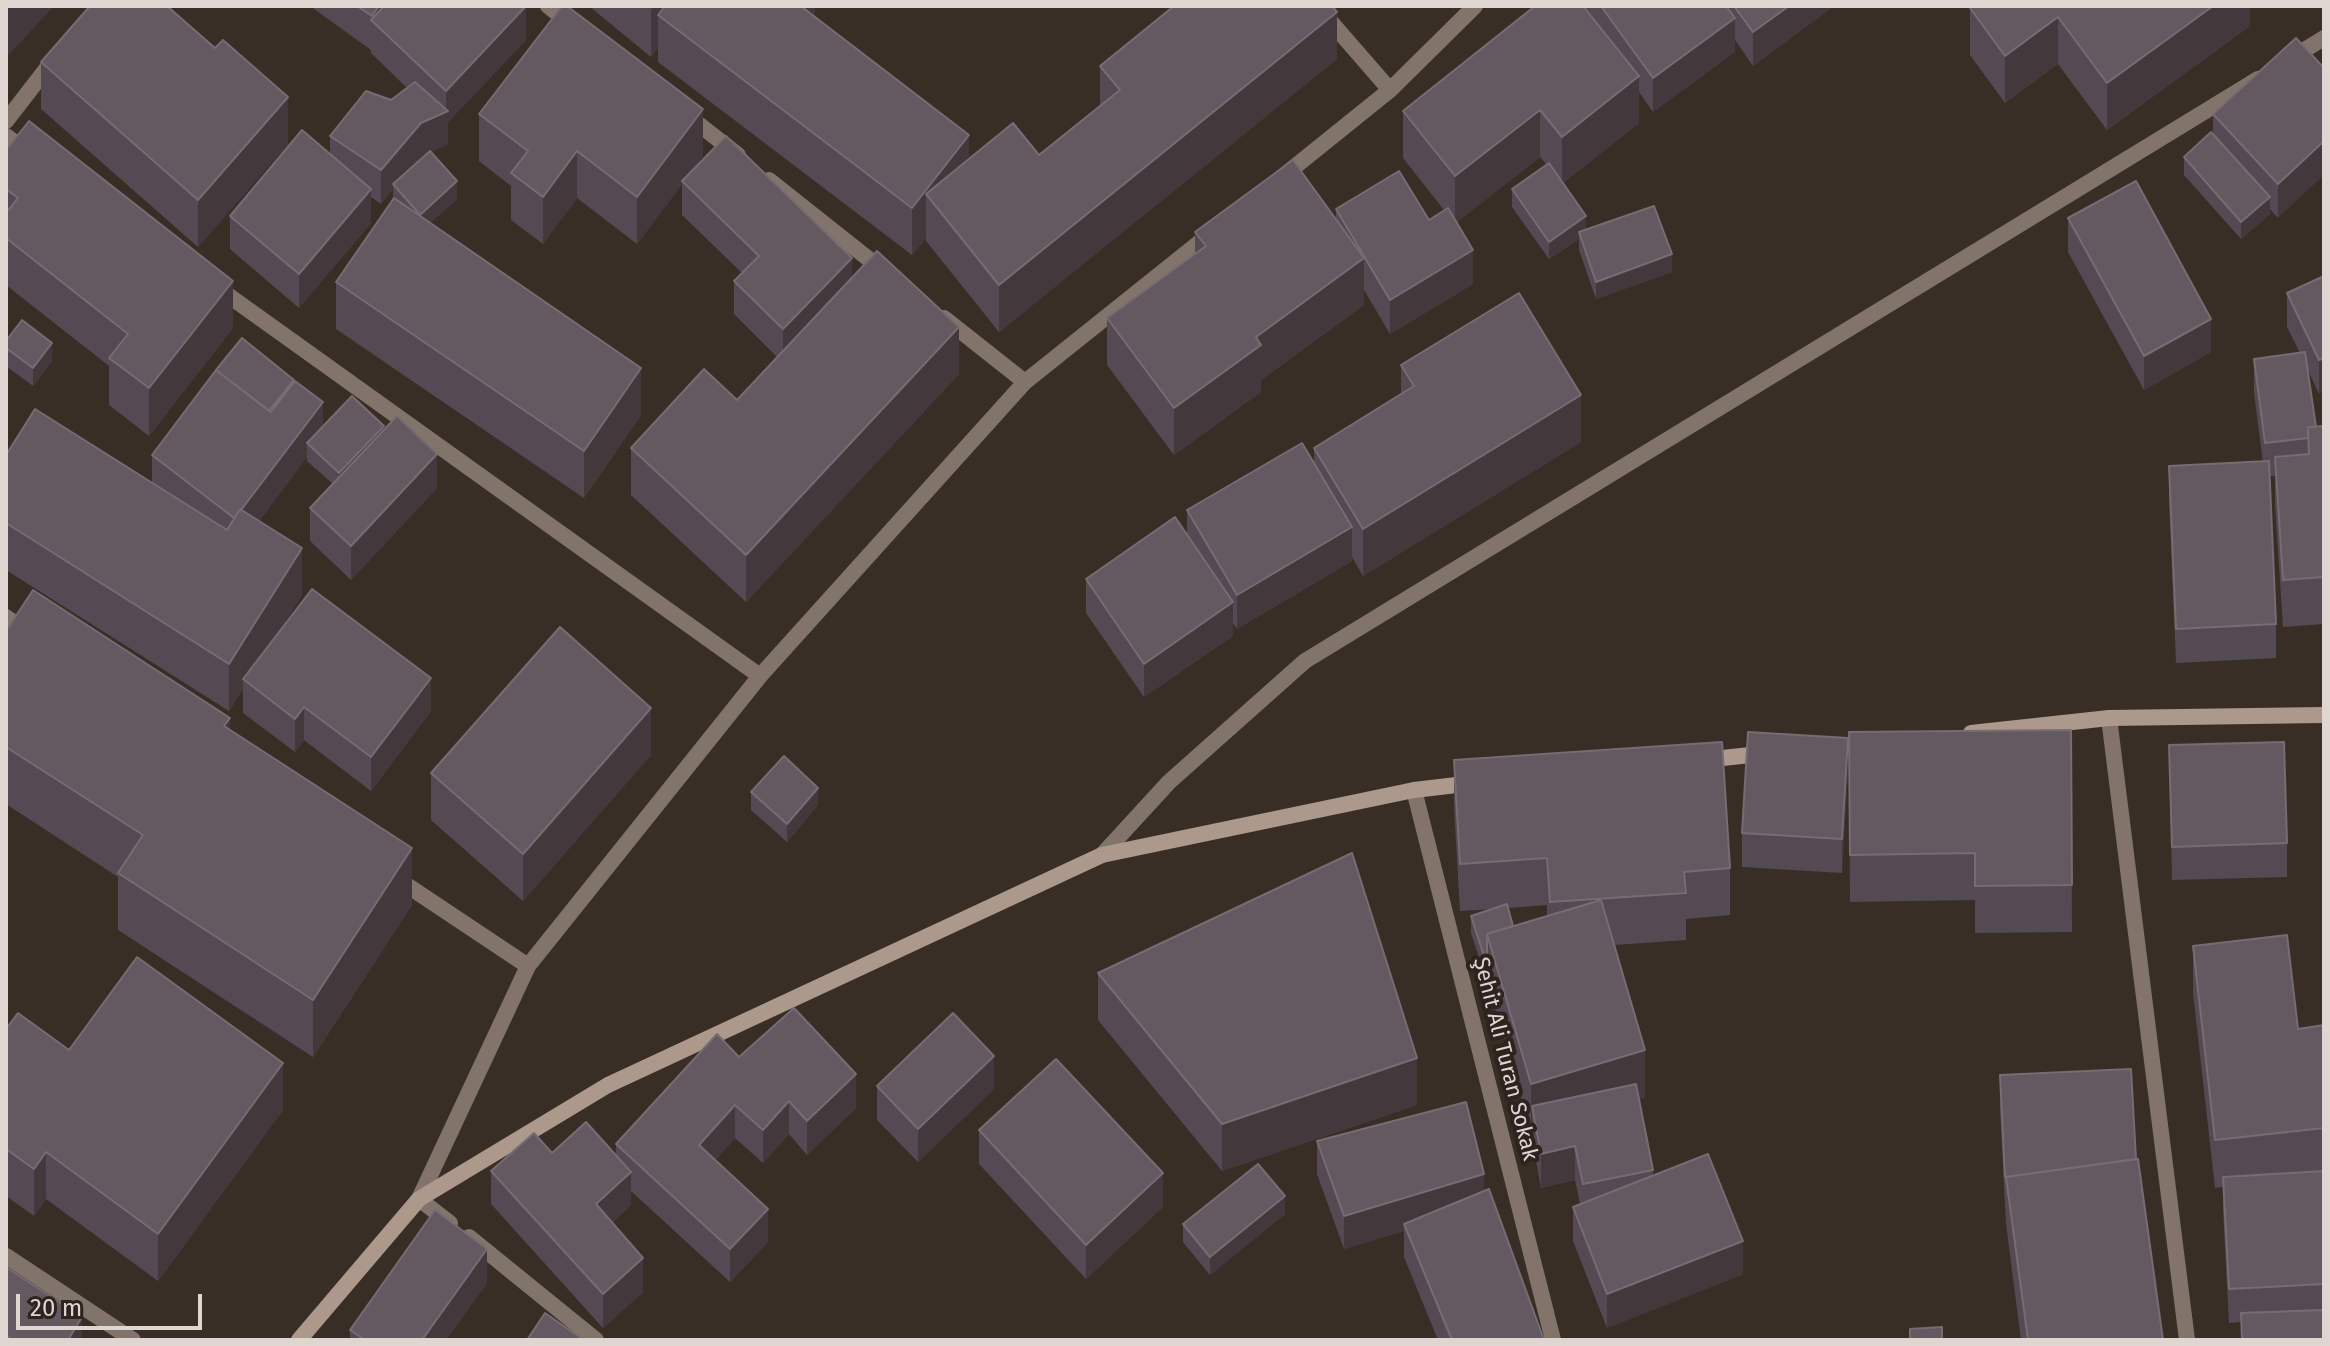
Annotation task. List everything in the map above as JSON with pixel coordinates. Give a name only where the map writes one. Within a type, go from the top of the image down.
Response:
[{"type":"street","points":[[548,6],[584,34]]},
{"type":"street","points":[[1317,6],[1390,90]]},
{"type":"street","points":[[1268,188],[1390,90],[1475,6]]},
{"type":"street","points":[[1102,855],[1169,782],[1305,661],[2324,38]]},
{"type":"street","points":[[6,121],[68,41]]},
{"type":"street","points":[[669,101],[902,285]]},
{"type":"street","points":[[6,136],[44,164]]},
{"type":"street","points":[[299,1340],[419,1199],[528,966],[760,676],[1025,382],[1219,226]]},
{"type":"street","points":[[208,281],[760,676]]},
{"type":"street","points":[[927,304],[1025,382]]},
{"type":"street","points":[[6,617],[45,644]]},
{"type":"street","points":[[1951,735],[2109,718],[2324,715]]},
{"type":"street","points":[[2109,718],[2187,1340]]},
{"type":"street","points":[[1682,762],[1793,751]]},
{"type":"street","points":[[419,1199],[608,1085],[1102,855],[1414,790],[1493,781]]},
{"type":"street","name":"Şehit Ali Turan Sokak","points":[[1414,790],[1553,1340]]},
{"type":"street","points":[[385,870],[528,966]]},
{"type":"street","points":[[419,1199],[510,1268],[596,1340]]},
{"type":"street","points":[[6,1256],[133,1340]]},
{"type":"building","points":[[90,6],[167,6],[215,48],[223,40],[288,97],[198,200],[41,62]]},
{"type":"building","points":[[357,6],[379,6],[372,16]]},
{"type":"building","points":[[384,6],[526,6],[446,91],[371,20]]},
{"type":"building","points":[[562,6],[567,6],[703,109],[637,197],[577,151],[543,197],[511,173],[528,151],[479,114]]},
{"type":"building","points":[[665,6],[803,6],[969,135],[912,208],[658,15]]},
{"type":"building","points":[[1174,6],[1332,6],[1337,12],[999,285],[926,194],[1013,123],[1039,155],[1120,90],[1100,66]]},
{"type":"building","points":[[1535,6],[1583,6],[1639,76],[1562,137],[1540,110],[1455,176],[1403,111]]},
{"type":"building","points":[[1601,6],[1726,6],[1735,18],[1653,78]]},
{"type":"building","points":[[1734,6],[1789,6],[1753,32]]},
{"type":"building","points":[[2213,6],[2107,83],[2058,17],[2005,56],[1970,8]]},
{"type":"building","points":[[2296,38],[2324,68],[2324,141],[2278,184],[2213,114]]},
{"type":"building","points":[[415,82],[448,111],[421,123],[381,170],[330,136],[366,91],[391,100]]},
{"type":"building","points":[[29,121],[233,281],[149,388],[109,358],[128,334],[6,238],[6,213],[18,198],[6,189],[6,150]]},
{"type":"building","points":[[302,130],[371,189],[299,274],[230,216]]},
{"type":"building","points":[[2211,132],[2270,197],[2241,222],[2184,157]]},
{"type":"building","points":[[726,136],[852,258],[783,329],[734,281],[759,256],[682,181]]},
{"type":"building","points":[[430,151],[457,181],[420,215],[393,184]]},
{"type":"building","points":[[1293,160],[1364,258],[1256,337],[1261,345],[1174,408],[1107,318],[1206,246],[1195,232]]},
{"type":"building","points":[[1549,163],[1586,216],[1549,242],[1512,189]]},
{"type":"building","points":[[1399,171],[1429,220],[1448,208],[1473,250],[1390,300],[1336,209]]},
{"type":"building","points":[[2136,181],[2211,319],[2144,356],[2068,218]]},
{"type":"building","points":[[394,198],[641,368],[584,451],[336,282]]},
{"type":"building","points":[[1654,206],[1672,254],[1596,282],[1579,232]]},
{"type":"building","points":[[877,251],[959,327],[746,555],[631,448],[704,369],[737,400]]},
{"type":"building","points":[[2324,276],[2324,358],[2319,360],[2287,293]]},
{"type":"building","points":[[1519,293],[1581,395],[1363,529],[1314,448],[1414,386],[1401,365]]},
{"type":"building","points":[[22,320],[52,343],[33,368],[6,348],[6,341]]},
{"type":"building","points":[[242,338],[294,380],[269,411],[216,370]]},
{"type":"building","points":[[2305,352],[2316,427],[2308,427],[2308,438],[2265,443],[2254,359]]},
{"type":"building","points":[[216,370],[271,412],[295,381],[323,402],[234,518],[152,455]]},
{"type":"building","points":[[352,396],[384,426],[339,473],[307,443]]},
{"type":"building","points":[[35,409],[227,530],[240,509],[302,548],[229,664],[6,523],[6,455]]},
{"type":"building","points":[[397,416],[437,454],[351,546],[310,508]]},
{"type":"building","points":[[2324,426],[2324,577],[2283,580],[2275,457],[2309,454],[2308,427]]},
{"type":"building","points":[[1302,443],[1352,527],[1237,595],[1187,510]]},
{"type":"building","points":[[2269,461],[2276,624],[2176,629],[2169,466]]},
{"type":"building","points":[[1175,517],[1233,602],[1144,664],[1086,579]]},
{"type":"building","points":[[312,589],[431,678],[371,757],[304,707],[295,719],[243,679]]},
{"type":"building","points":[[33,590],[230,718],[224,726],[412,848],[313,1000],[118,873],[143,835],[6,747],[6,631]]},
{"type":"building","points":[[560,627],[651,708],[523,854],[431,773]]},
{"type":"building","points":[[2071,730],[2072,885],[1975,886],[1975,853],[1850,855],[1849,732]]},
{"type":"building","points":[[1748,732],[1848,738],[1842,839],[1742,833]]},
{"type":"building","points":[[1722,742],[1730,868],[1684,872],[1686,893],[1550,902],[1547,858],[1460,864],[1454,760]]},
{"type":"building","points":[[2284,742],[2287,843],[2172,847],[2169,745]]},
{"type":"building","points":[[784,756],[818,788],[787,824],[751,792]]},
{"type":"building","points":[[1352,853],[1417,1058],[1222,1124],[1098,973]]},
{"type":"building","points":[[1601,900],[1645,1050],[1531,1084],[1487,934]]},
{"type":"building","points":[[1507,904],[1513,926],[1487,934],[1487,955],[1484,956],[1471,916]]},
{"type":"building","points":[[2287,935],[2298,1029],[2324,1025],[2324,1128],[2215,1140],[2193,946]]},
{"type":"building","points":[[137,957],[283,1063],[158,1234],[46,1152],[34,1169],[6,1149],[6,1029],[18,1013],[69,1050]]},
{"type":"building","points":[[794,1008],[856,1074],[807,1121],[789,1101],[763,1130],[735,1105],[699,1145],[768,1209],[730,1249],[616,1144],[717,1034],[739,1057]]},
{"type":"building","points":[[953,1013],[994,1056],[918,1129],[877,1086]]},
{"type":"building","points":[[1056,1059],[1163,1173],[1086,1245],[979,1130]]},
{"type":"building","points":[[2131,1069],[2136,1159],[2005,1177],[2000,1075]]},
{"type":"building","points":[[1636,1084],[1653,1170],[1583,1184],[1575,1146],[1541,1154],[1532,1106]]},
{"type":"building","points":[[1466,1102],[1484,1174],[1344,1216],[1317,1141]]},
{"type":"building","points":[[586,1122],[631,1172],[596,1204],[643,1258],[603,1294],[491,1171],[534,1133],[552,1153]]},
{"type":"building","points":[[1708,1154],[1743,1241],[1607,1294],[1573,1207]]},
{"type":"building","points":[[2138,1159],[2163,1340],[2028,1340],[2006,1177]]},
{"type":"building","points":[[1258,1164],[1285,1196],[1210,1257],[1183,1224]]},
{"type":"building","points":[[2324,1171],[2324,1284],[2229,1289],[2223,1177]]},
{"type":"building","points":[[1489,1189],[1544,1340],[1452,1340],[1404,1224]]},
{"type":"building","points":[[435,1210],[487,1249],[422,1340],[365,1340],[350,1330]]},
{"type":"building","points":[[6,1267],[82,1317],[68,1340],[13,1340],[6,1335]]},
{"type":"building","points":[[2324,1310],[2324,1340],[2242,1340],[2241,1313]]},
{"type":"building","points":[[545,1313],[584,1340],[527,1340]]},
{"type":"building","points":[[1942,1327],[1942,1340],[1910,1340],[1910,1329]]}]
